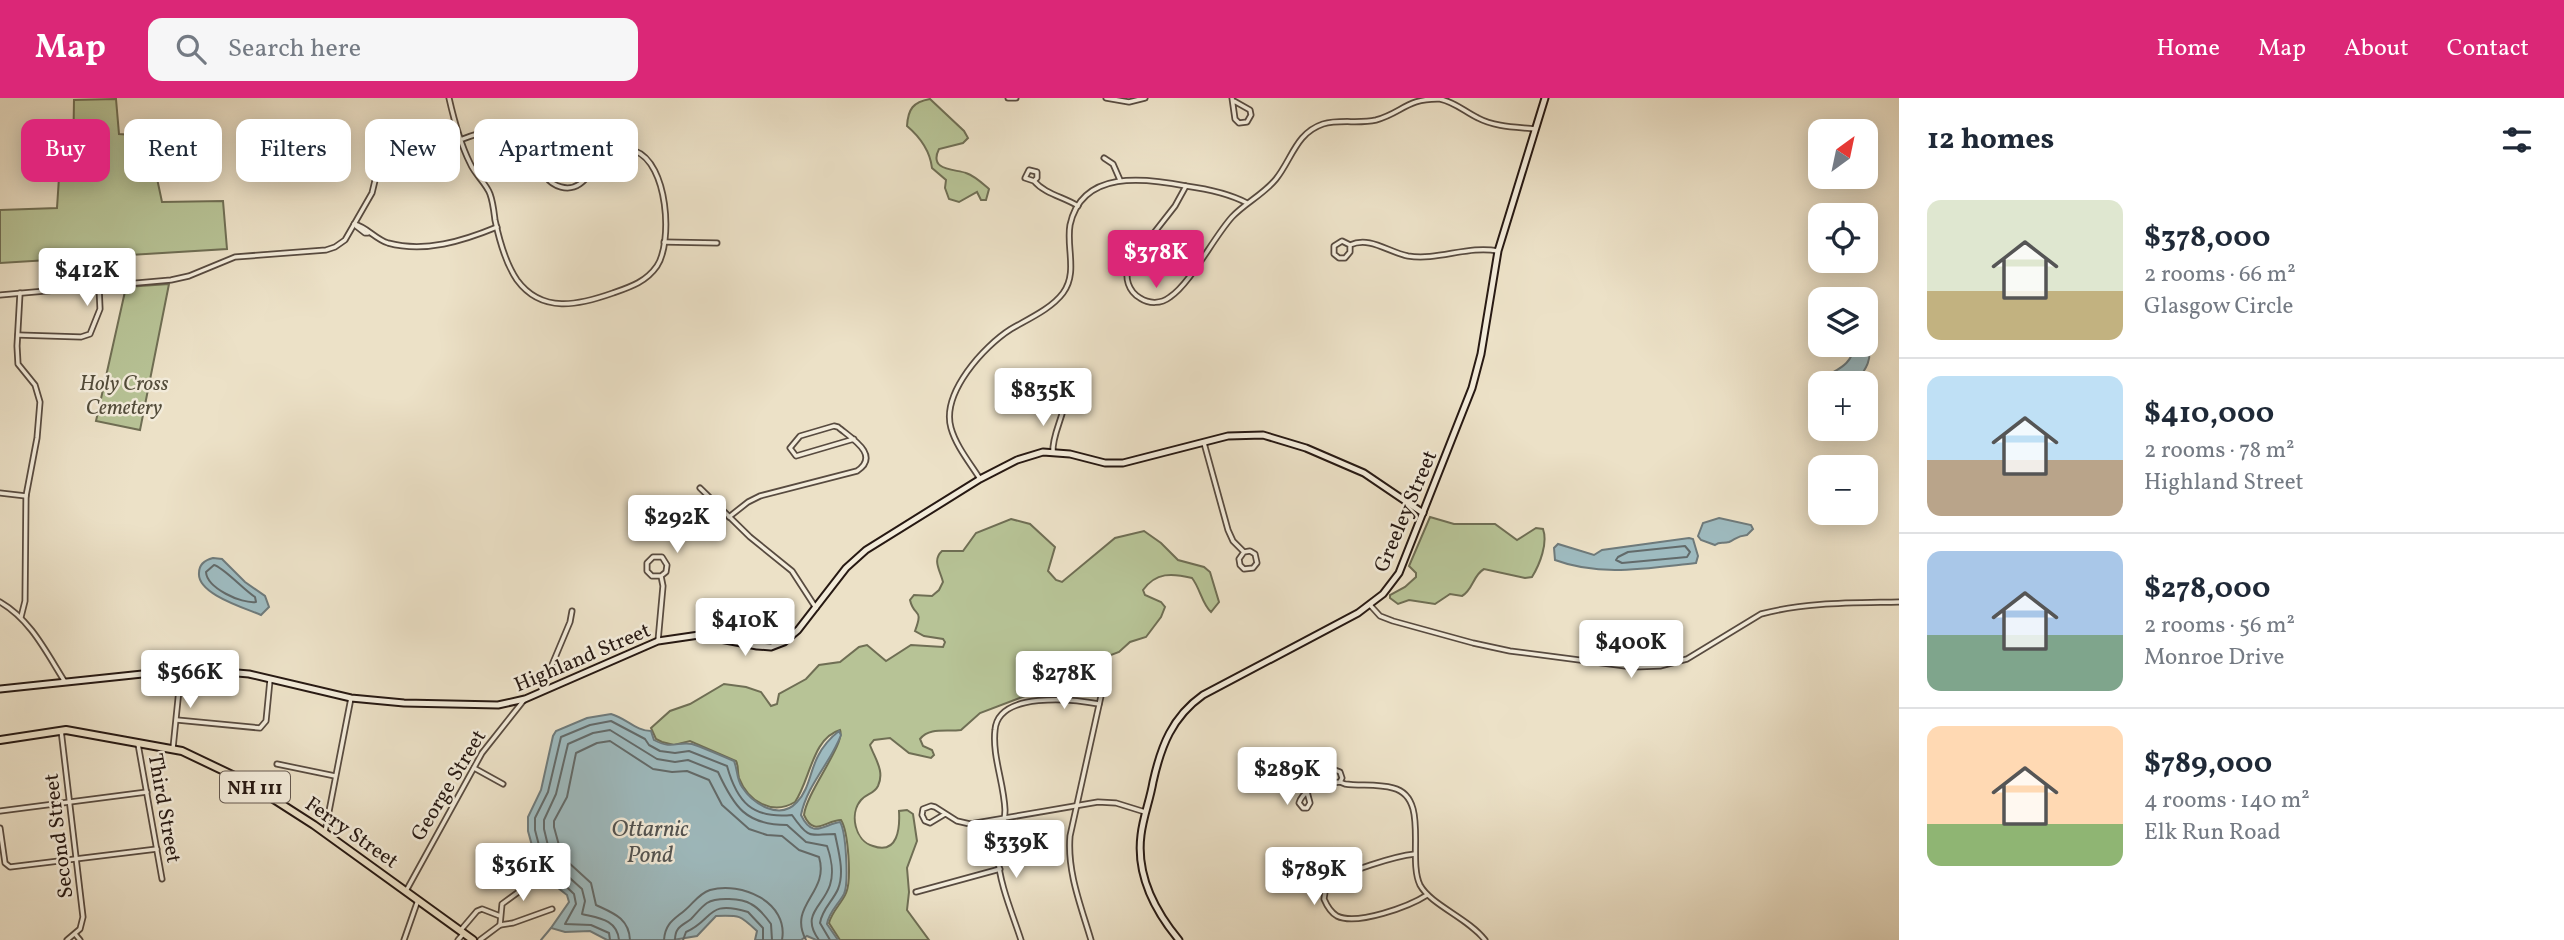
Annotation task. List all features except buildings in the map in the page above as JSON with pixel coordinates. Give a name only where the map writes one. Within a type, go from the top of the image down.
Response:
[{"type":"main road","name":"Ferry Street","points":[[0,740],[61,730],[173,748],[247,782],[325,832],[473,940]]},
{"type":"street","points":[[449,98],[454,119]]},
{"type":"street","points":[[1008,98],[1016,98]]},
{"type":"street","points":[[1106,98],[1123,102],[1145,98]]},
{"type":"street","points":[[1186,186],[1175,206],[1128,266],[1129,285],[1136,296],[1143,300],[1163,301],[1173,295],[1230,219],[1276,179],[1297,143],[1314,128],[1332,122],[1380,119],[1413,100],[1429,98],[1446,100],[1486,122],[1535,129]]},
{"type":"street","name":"Greeley Street","points":[[1179,940],[1155,906],[1144,872],[1140,845],[1164,743],[1171,727],[1188,706],[1210,690],[1370,605],[1389,588],[1399,573],[1466,406],[1477,371],[1498,251],[1545,98]]},
{"type":"street","points":[[1233,99],[1250,110],[1247,122],[1239,123],[1235,119],[1233,99]]},
{"type":"street","points":[[491,130],[523,134],[535,147],[546,177],[565,188],[582,183],[609,153],[617,150],[635,151],[650,162],[662,186],[664,243],[657,265],[649,276],[634,286],[583,303],[556,304],[539,299],[518,282],[510,267],[489,192],[474,171],[460,140],[491,130]]},
{"type":"street","points":[[1104,158],[1112,164],[1120,180]]},
{"type":"street","points":[[980,479],[952,430],[952,404],[961,383],[983,351],[998,337],[1052,303],[1066,289],[1070,267],[1070,226],[1078,206],[1099,187],[1120,180],[1151,180],[1186,186],[1228,194],[1247,203]]},
{"type":"street","points":[[1034,181],[1045,191],[1064,197],[1078,206]]},
{"type":"street","points":[[0,295],[180,278],[243,256],[326,250],[342,242],[376,182]]},
{"type":"street","points":[[354,225],[386,242],[421,247],[447,243],[497,227]]},
{"type":"street","points":[[1338,241],[1345,241],[1350,246],[1347,257],[1340,259],[1334,254],[1333,247],[1338,241]]},
{"type":"street","points":[[1350,246],[1366,242],[1411,256],[1483,249],[1498,251]]},
{"type":"street","points":[[664,243],[717,243]]},
{"type":"street","points":[[18,335],[81,337],[90,334],[100,309],[99,286]]},
{"type":"street","points":[[20,293],[18,364],[35,385],[40,402],[37,438],[26,496],[25,601],[21,617]]},
{"type":"street","points":[[1053,452],[1053,438],[1065,410],[1065,397],[1059,379],[1055,376],[1048,378],[1047,388],[1065,397]]},
{"type":"street","points":[[729,517],[760,496],[857,471],[866,463],[867,455],[861,445],[854,439],[838,427],[829,426],[800,436],[790,448],[796,456],[854,439]]},
{"type":"street","name":"Highland Street","points":[[0,689],[181,669],[235,672],[351,698],[503,705],[525,699],[658,641],[699,635],[771,647],[791,636],[858,555],[980,479],[1030,455],[1053,452],[1105,463],[1123,463],[1243,434],[1281,439],[1364,473],[1423,513]]},
{"type":"street","points":[[1204,442],[1228,530],[1233,541],[1244,552],[1253,552],[1257,557],[1257,564],[1253,568],[1247,570],[1240,565],[1238,559],[1244,552]]},
{"type":"street","points":[[701,488],[757,544],[792,571],[816,608]]},
{"type":"street","points":[[0,493],[26,496]]},
{"type":"street","points":[[653,557],[661,557],[667,564],[667,570],[661,576],[652,576],[647,569],[648,561],[653,557]]},
{"type":"street","points":[[658,641],[663,586],[661,576]]},
{"type":"street","points":[[0,602],[21,617],[65,681]]},
{"type":"street","points":[[1370,605],[1380,616],[1473,643],[1575,660],[1642,667],[1669,664],[1695,655],[1750,621],[1773,611],[1826,604],[1899,603]]},
{"type":"street","points":[[541,691],[570,622],[572,611]]},
{"type":"street","points":[[173,748],[181,669]]},
{"type":"street","points":[[1091,940],[1069,860],[1070,836],[1105,678]]},
{"type":"street","points":[[177,720],[260,728],[266,721],[270,679]]},
{"type":"street","points":[[325,832],[351,698]]},
{"type":"street","name":"George Street","points":[[407,891],[482,753],[525,699]]},
{"type":"street","points":[[1021,940],[1000,869],[998,849],[1005,809],[995,728],[1003,714],[1016,705],[1064,699],[1099,704]]},
{"type":"street","name":"Second Street","points":[[61,730],[83,917],[82,925],[75,934]]},
{"type":"street","name":"Third Street","points":[[137,742],[162,879]]},
{"type":"street","points":[[277,764],[335,776]]},
{"type":"street","points":[[474,768],[503,784]]},
{"type":"street","points":[[1329,781],[1329,773],[1335,770],[1341,774],[1340,782]]},
{"type":"street","points":[[1329,781],[1334,784],[1340,782],[1393,788],[1406,796],[1413,808],[1418,880],[1427,895],[1466,921],[1485,940]]},
{"type":"street","points":[[1307,792],[1329,781]]},
{"type":"street","points":[[0,811],[147,792]]},
{"type":"street","points":[[945,814],[930,823],[925,821],[922,815],[923,809],[931,806],[966,824],[1107,802],[1146,812]]},
{"type":"street","points":[[0,828],[8,866],[157,849]]},
{"type":"street","points":[[1415,854],[1386,859],[1335,880],[1327,888],[1324,899],[1333,913],[1349,919],[1405,907],[1427,895]]},
{"type":"street","points":[[916,892],[1000,869]]},
{"type":"street","points":[[500,925],[502,904],[539,877]]},
{"type":"street","points":[[404,940],[418,900]]},
{"type":"street","points":[[458,940],[477,911],[482,909],[500,916]]},
{"type":"street","points":[[480,940],[500,925],[552,909]]},
{"type":"street","points":[[66,940],[75,934],[80,940]]},
{"type":"green space","points":[[116,99],[119,134],[124,134],[124,182],[158,182],[162,202],[223,201],[227,249],[0,263],[0,210],[57,208],[59,182],[110,182],[110,119],[74,119],[74,100]]},
{"type":"green space","points":[[930,99],[968,138],[963,143],[939,149],[937,161],[944,168],[966,173],[978,180],[989,189],[986,200],[981,200],[977,192],[959,202],[949,199],[945,188],[946,180],[932,168],[924,145],[907,126],[912,107]]},
{"type":"green space","name":"Holy Cross Cemetery","points":[[169,284],[140,430],[96,421],[126,287]]},
{"type":"green space","points":[[1430,517],[1454,524],[1495,524],[1517,540],[1536,528],[1543,529],[1544,547],[1535,572],[1532,577],[1525,578],[1484,569],[1462,596],[1450,594],[1435,604],[1409,600],[1398,604],[1390,595],[1416,577],[1416,573],[1409,566]]},
{"type":"green space","points":[[1011,519],[1030,524],[1055,547],[1048,571],[1056,580],[1062,582],[1115,538],[1144,531],[1178,560],[1204,567],[1210,572],[1219,602],[1211,612],[1192,578],[1178,575],[1159,577],[1143,590],[1145,595],[1161,602],[1165,607],[1146,637],[1130,642],[1119,652],[1098,660],[1068,664],[1050,658],[1048,663],[1051,672],[1041,690],[980,713],[961,730],[933,731],[924,735],[920,739],[923,746],[932,750],[934,755],[931,758],[909,753],[890,738],[874,740],[870,745],[878,765],[880,781],[876,789],[857,806],[856,826],[858,833],[867,843],[881,848],[888,847],[898,832],[899,811],[907,810],[913,814],[917,841],[907,868],[907,910],[929,940],[840,940],[829,923],[848,886],[846,834],[841,820],[816,827],[808,822],[804,815],[811,794],[837,746],[840,730],[823,742],[817,751],[795,802],[786,806],[770,807],[748,793],[739,778],[736,761],[690,741],[674,745],[662,742],[656,739],[651,728],[670,711],[690,704],[724,684],[761,692],[771,706],[777,704],[779,694],[806,679],[819,665],[840,662],[859,647],[867,645],[886,661],[911,645],[943,647],[943,639],[924,636],[915,631],[918,615],[910,600],[914,595],[932,596],[939,590],[943,582],[937,562],[942,551],[963,551],[976,533]]},
{"type":"water","points":[[1850,357],[1869,357],[1865,369],[1834,371]]},
{"type":"water","points":[[1719,518],[1751,525],[1753,529],[1747,535],[1727,543],[1715,545],[1701,540],[1698,536],[1703,523]]},
{"type":"water","points":[[1693,539],[1698,556],[1696,563],[1607,570],[1555,560],[1554,548],[1558,544],[1594,555],[1602,550]]},
{"type":"water","points":[[213,558],[222,559],[245,582],[265,596],[269,607],[261,615],[214,594],[200,581],[200,567]]},
{"type":"water","name":"Ottarnic Pond","points":[[611,714],[651,731],[654,740],[660,743],[692,744],[734,761],[739,780],[747,793],[760,804],[775,810],[790,808],[797,802],[807,786],[820,752],[839,731],[841,735],[837,745],[808,794],[801,815],[805,823],[814,829],[840,822],[842,827],[846,888],[827,924],[838,940],[816,940],[807,936],[801,940],[755,940],[757,931],[743,919],[730,916],[716,916],[697,936],[673,940],[607,940],[590,931],[565,932],[551,928],[569,902],[567,895],[548,880],[536,860],[528,831],[528,817],[541,790],[556,731],[587,718]]},
{"type":"waterway","points":[[541,940],[551,928]]}]
